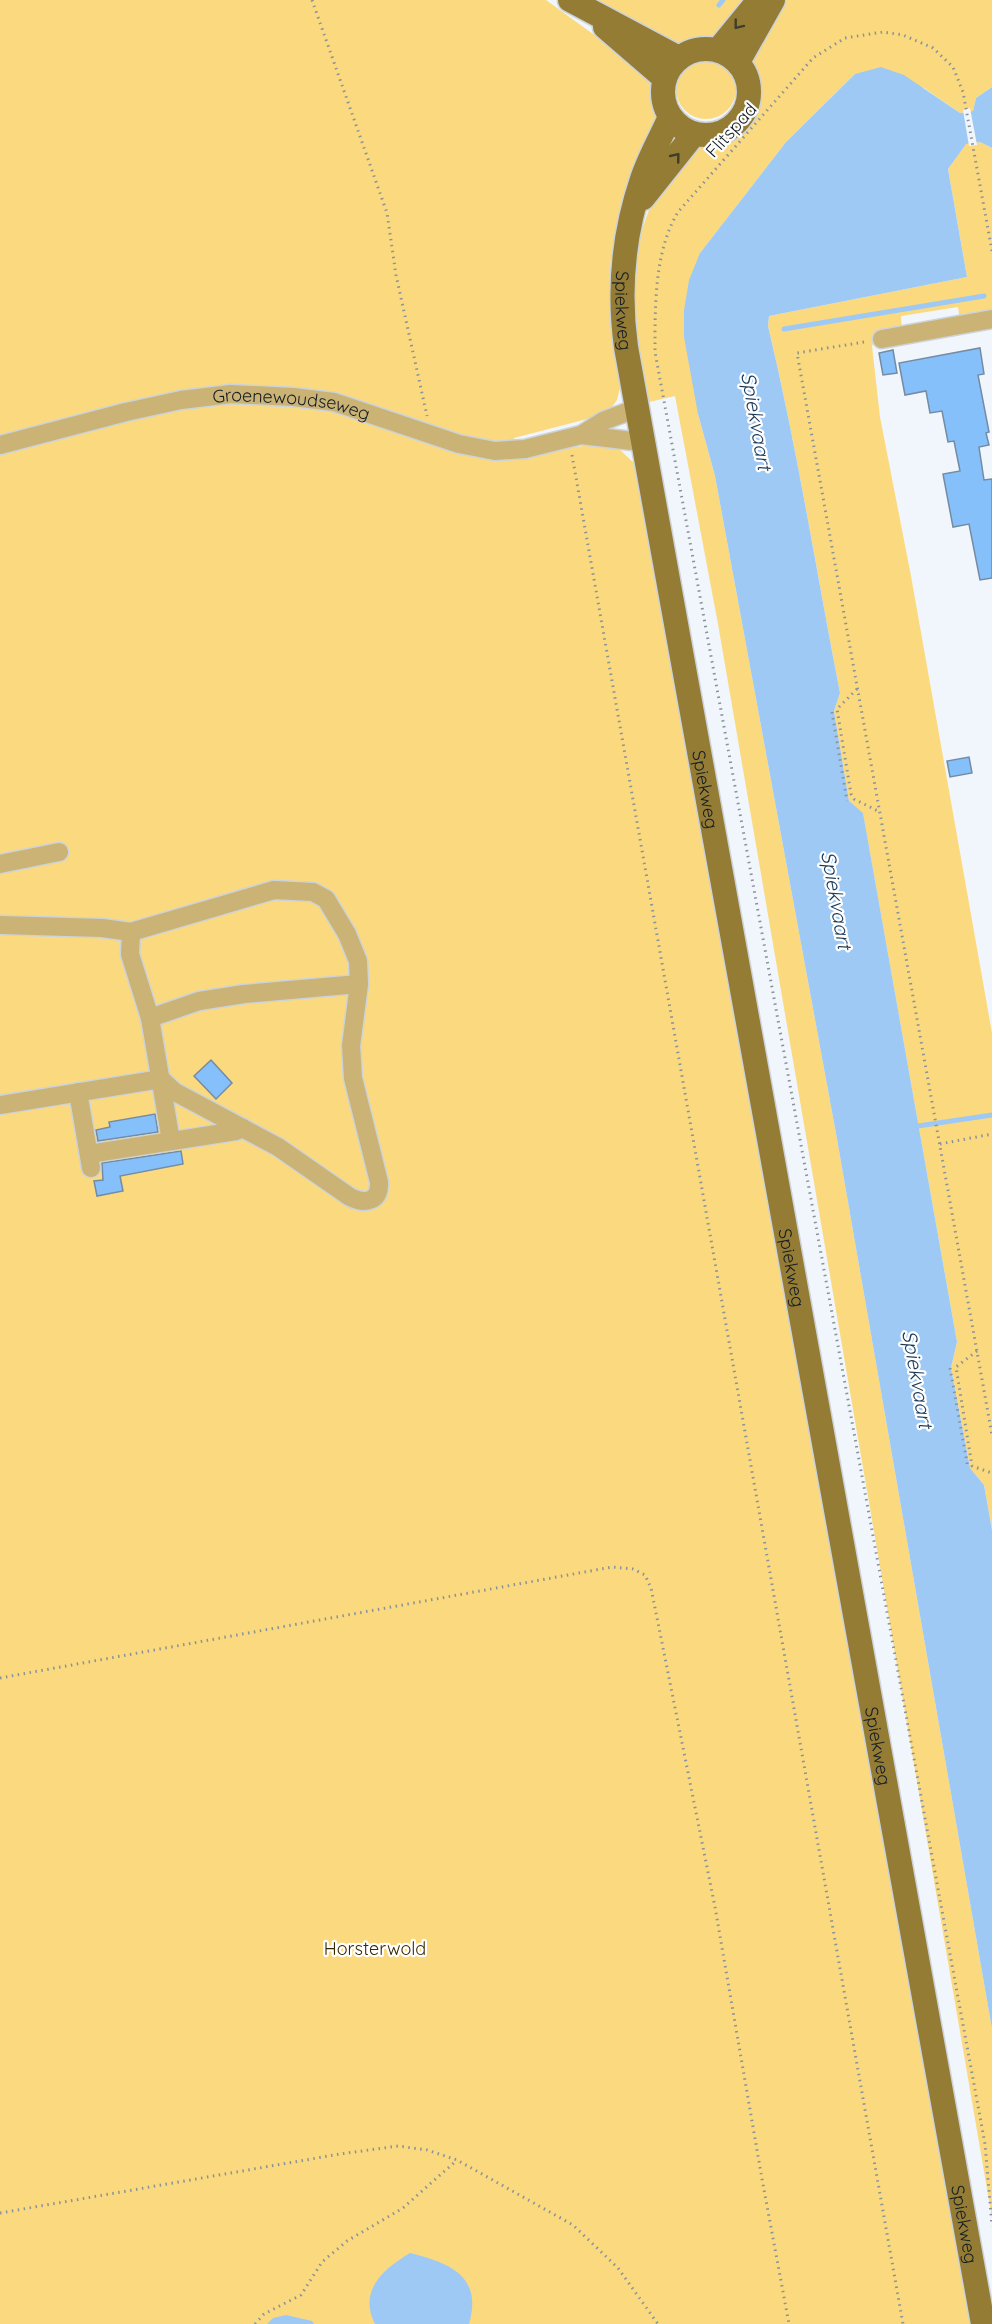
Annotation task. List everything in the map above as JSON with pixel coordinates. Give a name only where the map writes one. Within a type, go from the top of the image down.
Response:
[{"type":"main road","points":[[570,0],[593,15],[664,78]]},
{"type":"main road","points":[[728,56],[759,0]]},
{"type":"main road","points":[[728,56],[773,0]]},
{"type":"main road","points":[[593,15],[620,25],[679,58]]},
{"type":"main road","points":[[691,51],[728,56],[746,74],[750,87],[749,102],[744,115],[734,126],[722,133],[708,136],[694,134],[676,124],[670,117],[663,98],[664,78],[679,58],[691,51]]},
{"type":"main road","name":"Spiekweg","points":[[670,117],[642,179],[626,238],[621,294],[635,409],[767,1122],[983,2324]]},
{"type":"main road","name":"Spiekweg","points":[[633,213],[694,134]]},
{"type":"street","points":[[882,339],[992,319]]},
{"type":"street","name":"Groenewoudseweg","points":[[0,445],[126,412],[181,400],[231,394],[293,397],[334,402],[429,432],[459,444],[495,451],[525,449],[575,437],[603,421],[635,409]]},
{"type":"street","name":"Groenewoudseweg","points":[[575,437],[641,442]]},
{"type":"street","points":[[0,864],[59,852]]},
{"type":"street","points":[[0,925],[102,928],[131,932],[274,890],[313,892],[326,899],[347,934],[358,961],[359,984],[351,1061],[380,1192],[369,1201],[359,1201],[350,1197],[303,1162],[175,1092],[161,1079]]},
{"type":"street","points":[[131,932],[130,954],[150,1018],[171,1141]]},
{"type":"street","points":[[150,1018],[199,1001],[244,994],[359,984]]},
{"type":"street","points":[[0,1105],[161,1079]]},
{"type":"street","points":[[78,1092],[90,1161],[171,1141],[243,1128]]},
{"type":"path","points":[[312,0],[387,213],[396,275],[427,407],[429,432]]},
{"type":"path","name":"Flitspad","points":[[665,403],[655,352],[655,315],[659,273],[668,228],[703,182],[813,58],[845,38],[883,32],[903,35],[933,48],[953,67],[963,92],[992,250]]},
{"type":"path","points":[[882,339],[797,352],[992,1435]]},
{"type":"path","name":"Spiekweg","points":[[665,403],[985,2144],[992,2226]]},
{"type":"path","points":[[575,437],[903,2324]]},
{"type":"path","points":[[857,689],[837,709],[851,794],[854,799],[880,812]]},
{"type":"path","points":[[832,712],[847,801]]},
{"type":"path","points":[[940,1144],[992,1134]]},
{"type":"path","points":[[977,1351],[956,1366],[972,1466],[992,1473]]},
{"type":"path","points":[[950,1368],[968,1467]]},
{"type":"path","points":[[0,1678],[612,1567],[633,1569],[645,1575],[651,1588],[716,1907],[789,2324]]},
{"type":"path","points":[[0,2213],[340,2154],[398,2146],[427,2150],[458,2160],[573,2225],[618,2268],[658,2324]]},
{"type":"path","points":[[255,2324],[264,2314],[301,2295],[322,2262],[347,2241],[403,2208],[458,2160]]},
{"type":"green space","name":"Horsterwold","points":[[0,0],[546,0],[654,78],[661,117],[617,227],[610,266],[609,308],[621,384],[617,400],[609,411],[591,418],[514,438],[517,455],[598,444],[617,447],[635,464],[971,2324],[0,2324]]},
{"type":"green space","points":[[594,0],[992,0],[992,87],[976,98],[973,111],[960,113],[924,88],[855,74],[786,142],[700,253],[698,414],[715,476],[837,1139],[992,2029],[992,2218],[718,624],[675,396],[645,403],[637,351],[634,276],[644,226],[653,200],[686,155],[696,146],[734,135],[745,125],[753,108],[755,77],[747,57],[718,41],[680,48]]},
{"type":"green space","points":[[706,59],[723,64],[731,72],[736,89],[731,106],[723,114],[706,119],[689,114],[681,106],[676,89],[681,72],[689,64]]},
{"type":"green space","points":[[980,142],[992,148],[992,315],[960,321],[958,307],[901,316],[902,331],[877,335],[872,346],[880,417],[911,576],[992,1033],[992,1530],[984,1485],[970,1468],[951,1368],[957,1342],[863,814],[849,802],[834,711],[840,693],[797,463],[768,326],[769,316],[967,277],[948,169],[966,143]]},
{"type":"water","name":"Spiekvaart","points":[[881,67],[904,75],[960,113],[973,111],[976,98],[992,87],[992,148],[980,142],[966,144],[948,169],[967,277],[769,316],[768,326],[797,463],[840,693],[834,711],[849,801],[863,813],[957,1342],[951,1368],[970,1468],[984,1485],[992,1530],[992,2029],[837,1139],[715,476],[698,414],[684,337],[684,310],[689,280],[700,253],[786,142],[855,74]]},
{"type":"water","points":[[410,2253],[450,2267],[460,2274],[471,2294],[472,2308],[469,2324],[375,2324],[371,2312],[371,2291],[391,2266]]},
{"type":"water","points":[[286,2315],[312,2321],[314,2324],[267,2324],[273,2318]]},
{"type":"pier","points":[[970,108],[977,145],[969,146],[963,110]]},
{"type":"building","points":[[980,348],[984,374],[978,375],[989,432],[986,433],[989,445],[979,447],[984,480],[992,479],[992,578],[980,580],[969,524],[953,527],[943,474],[960,471],[954,441],[948,442],[942,411],[930,413],[926,391],[905,395],[899,363]]},
{"type":"building","points":[[893,350],[897,373],[883,375],[879,353]]},
{"type":"building","points":[[969,757],[972,773],[950,777],[947,761]]},
{"type":"building","points":[[211,1060],[232,1083],[216,1099],[194,1076]]},
{"type":"building","points":[[155,1114],[158,1132],[98,1141],[96,1130],[110,1127],[109,1122]]},
{"type":"building","points":[[181,1151],[183,1164],[120,1176],[123,1191],[97,1196],[94,1181],[103,1180],[102,1163]]},
{"type":"waterway","points":[[719,5],[723,0]]},
{"type":"waterway","points":[[784,329],[984,296]]},
{"type":"waterway","points":[[918,1126],[992,1115]]}]
